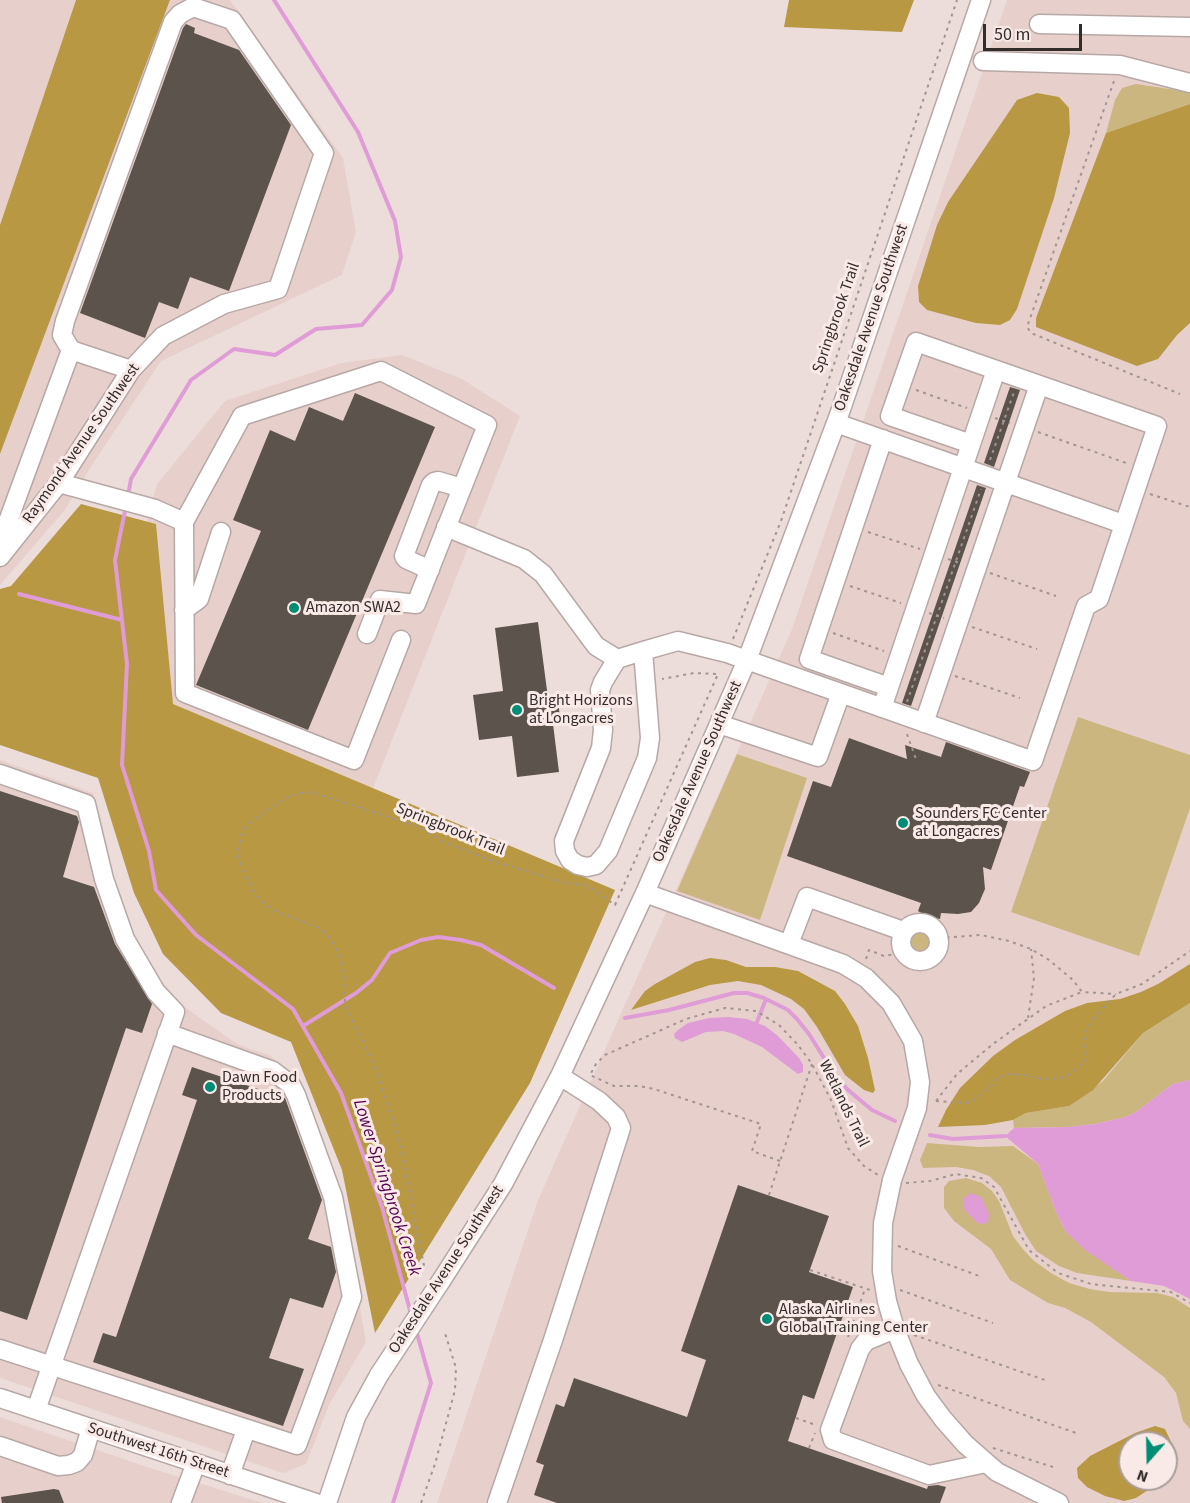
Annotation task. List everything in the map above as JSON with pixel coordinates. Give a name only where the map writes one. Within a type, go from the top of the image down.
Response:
[{"type":"street","name":"Oakesdale Avenue Southwest","points":[[327,1503],[356,1417],[379,1376],[503,1184],[560,1076],[645,893],[747,660],[836,423],[981,0]]},
{"type":"street","name":"Raymond Avenue Southwest","points":[[0,557],[59,483],[131,370],[163,336],[224,304],[278,290],[324,153],[232,20],[193,7],[180,14],[173,22],[65,321],[62,335],[71,350]]},
{"type":"street","points":[[1039,24],[1190,27]]},
{"type":"street","points":[[983,61],[1120,65],[1190,83]]},
{"type":"street","points":[[643,651],[650,738],[646,758],[608,851],[596,865],[587,867],[578,865],[570,860],[565,851],[564,841],[601,748],[603,730],[600,690],[603,682],[618,659],[643,651],[678,641],[747,660],[1032,761],[1086,606],[1099,598],[1157,426],[916,342],[890,416],[971,444]]},
{"type":"street","points":[[0,543],[71,350],[131,370]]},
{"type":"street","points":[[882,708],[996,370]]},
{"type":"street","points":[[367,633],[380,600],[416,604],[487,425],[381,371],[242,416],[184,522],[185,693],[354,760],[401,640]]},
{"type":"street","points":[[924,723],[1039,385]]},
{"type":"street","points":[[836,423],[1123,524]]},
{"type":"street","points":[[883,439],[809,659],[889,687]]},
{"type":"street","points":[[430,570],[404,556],[431,485],[438,480],[462,489]]},
{"type":"street","points":[[59,483],[155,509],[184,522]]},
{"type":"street","points":[[446,527],[524,559],[543,574],[596,646],[618,659]]},
{"type":"street","points":[[184,610],[199,599],[221,532]]},
{"type":"street","points":[[719,724],[818,757],[841,693]]},
{"type":"street","points":[[0,774],[86,804],[104,879],[125,939],[156,992],[175,1012],[36,1410]]},
{"type":"street","points":[[645,893],[843,964],[866,978],[891,1003],[909,1032],[916,1056],[920,1095],[887,1197],[882,1240],[882,1271],[895,1329],[916,1378],[943,1419],[965,1444],[986,1454],[997,1472],[1059,1503]]},
{"type":"street","points":[[789,944],[807,897],[903,931]]},
{"type":"street","points":[[916,922],[923,922],[936,931],[939,938],[936,953],[930,958],[916,961],[903,953],[900,945],[903,931],[916,922]]},
{"type":"street","points":[[0,1349],[297,1445],[352,1297],[333,1197],[291,1085],[273,1071],[167,1033]]},
{"type":"street","points":[[497,1503],[620,1133],[619,1123],[609,1110],[560,1076]]},
{"type":"street","points":[[895,1329],[866,1341],[860,1349],[830,1430],[833,1440],[928,1475],[986,1454]]},
{"type":"street","name":"Southwest 16th Street","points":[[0,1398],[316,1503]]},
{"type":"street","points":[[0,1446],[58,1466],[69,1465],[77,1462],[83,1455],[91,1428]]},
{"type":"street","points":[[230,1475],[246,1430]]},
{"type":"street","points":[[182,1503],[196,1463]]},
{"type":"path","name":"Springbrook Trail","points":[[732,641],[781,521],[957,0]]},
{"type":"path","points":[[1120,65],[1027,327],[1031,333],[1180,394]]},
{"type":"path","points":[[917,762],[907,738],[904,711],[1015,388]]},
{"type":"path","points":[[1136,489],[1190,507]]},
{"type":"path","points":[[854,526],[1056,596]]},
{"type":"path","points":[[835,581],[1037,650]]},
{"type":"path","points":[[819,629],[899,656]]},
{"type":"path","points":[[942,671],[1020,698]]},
{"type":"path","name":"Springbrook Trail","points":[[424,1266],[401,1145],[374,1063],[346,1008],[345,977],[339,953],[326,933],[317,927],[278,912],[256,895],[239,859],[239,845],[243,830],[265,811],[289,796],[307,792],[318,794],[420,827],[446,843],[487,859],[562,882],[588,886],[615,905],[718,674],[694,673],[645,682]]},
{"type":"path","points":[[939,938],[981,935],[1009,941],[1031,950],[1062,969],[1082,992]]},
{"type":"path","points":[[863,968],[869,950],[884,956],[903,953]]},
{"type":"path","points":[[1028,1018],[1034,978],[1031,950]]},
{"type":"path","points":[[1116,994],[1086,1030],[1084,1045],[1087,1060],[1068,1075],[1062,1078],[1042,1079],[1008,1074],[997,1079],[982,1095],[972,1101],[965,1103],[936,1101],[957,1074],[975,1058],[1046,1006],[1082,992],[1116,994],[1142,984],[1190,951]]},
{"type":"path","name":"Wetlands Trail","points":[[780,1161],[752,1151],[761,1125],[654,1089],[639,1086],[614,1086],[590,1075],[605,1055],[686,1019],[725,1008],[756,1011],[779,1025],[812,1064],[831,1100],[848,1148],[853,1155],[870,1171],[892,1180]]},
{"type":"path","points":[[770,1195],[812,1064]]},
{"type":"path","points":[[892,1180],[922,1183],[956,1174],[981,1178],[994,1187],[1029,1250],[1058,1273],[1091,1284],[1171,1292],[1190,1303]]},
{"type":"path","points":[[882,1240],[982,1277]]},
{"type":"path","points":[[810,1270],[875,1292]]},
{"type":"path","points":[[896,1289],[993,1323]]},
{"type":"path","points":[[895,1329],[1045,1380]]},
{"type":"path","points":[[421,1503],[435,1464],[455,1390],[456,1368],[444,1330]]},
{"type":"path","points":[[916,1378],[1080,1434]]},
{"type":"path","points":[[796,1418],[830,1430]]},
{"type":"path","points":[[986,1454],[1053,1467]]},
{"type":"shaded area","points":[[0,0],[76,0],[0,225]]},
{"type":"shaded area","points":[[76,0],[170,0],[0,454],[0,225]]},
{"type":"shaded area","points":[[170,0],[230,0],[343,158],[356,232],[342,275],[161,361],[64,511],[0,585],[0,454]]},
{"type":"shaded area","points":[[789,0],[914,0],[902,32],[784,27]]},
{"type":"shaded area","points":[[1007,0],[1190,0],[1190,1503],[437,1503],[538,1200],[792,629]]},
{"type":"shaded area","points":[[1136,84],[1190,92],[1190,104],[1106,133],[1115,100],[1122,88]]},
{"type":"shaded area","points":[[1037,93],[1059,97],[1069,108],[1070,133],[1054,198],[1017,309],[1010,320],[1000,325],[976,323],[927,310],[919,302],[918,286],[937,225],[948,202],[1017,100]]},
{"type":"shaded area","points":[[1190,104],[1190,323],[1158,359],[1137,366],[1036,327],[1036,318],[1106,133]]},
{"type":"shaded area","points":[[402,355],[462,379],[520,416],[370,796],[162,715],[143,538],[157,484],[225,401],[341,363]]},
{"type":"shaded area","points":[[81,504],[156,524],[173,704],[615,890],[530,1083],[375,1333],[342,1170],[291,1042],[221,1013],[163,954],[134,893],[98,778],[0,745],[0,589],[11,586]]},
{"type":"shaded area","points":[[1078,717],[1190,755],[1190,808],[1139,956],[1011,912]]},
{"type":"shaded area","points":[[737,754],[807,778],[760,920],[677,891]]},
{"type":"shaded area","points":[[0,760],[93,793],[108,865],[129,926],[156,975],[186,1008],[237,1044],[271,1056],[302,1086],[341,1198],[366,1342],[329,1405],[306,1464],[283,1473],[0,1378]]},
{"type":"shaded area","points":[[919,930],[927,933],[930,941],[927,949],[919,952],[911,949],[908,941],[911,933]]},
{"type":"shaded area","points":[[710,958],[726,960],[746,967],[775,967],[798,971],[835,991],[858,1026],[868,1058],[875,1090],[873,1093],[864,1090],[845,1075],[804,1009],[791,999],[761,985],[738,981],[710,985],[631,1010],[645,991],[655,984],[695,962]]},
{"type":"shaded area","points":[[1190,964],[1190,1003],[1143,1033],[1093,1090],[1069,1106],[1026,1113],[1013,1120],[985,1125],[938,1127],[960,1088],[993,1056],[1015,1040],[1065,1011],[1087,1003],[1120,999],[1141,992]]},
{"type":"shaded area","points":[[1190,1003],[1190,1080],[1173,1084],[1126,1117],[1068,1127],[1014,1128],[1013,1120],[1026,1113],[1069,1106],[1103,1081],[1143,1033]]},
{"type":"shaded area","points":[[709,1018],[747,1019],[765,1026],[799,1058],[803,1065],[803,1072],[798,1074],[762,1047],[723,1031],[706,1032],[682,1042],[675,1038],[674,1034],[688,1023]]},
{"type":"shaded area","points":[[1190,1080],[1190,1299],[1164,1286],[1131,1281],[1085,1250],[1066,1232],[1038,1164],[1005,1136],[1014,1128],[1068,1127],[1126,1117],[1173,1084]]},
{"type":"shaded area","points":[[927,1143],[979,1147],[1013,1146],[1038,1164],[1066,1232],[1131,1281],[1077,1273],[1059,1266],[1036,1251],[1001,1187],[989,1176],[973,1170],[956,1167],[923,1168],[920,1160]]},
{"type":"shaded area","points":[[966,1178],[982,1183],[992,1191],[999,1201],[1013,1236],[1033,1260],[1051,1273],[1069,1283],[1090,1289],[1109,1292],[1157,1293],[1173,1297],[1190,1308],[1190,1429],[1183,1421],[1176,1393],[1164,1377],[1091,1322],[1065,1308],[1048,1303],[1010,1280],[991,1249],[954,1221],[944,1208],[944,1187],[949,1181]]},
{"type":"shaded area","points":[[971,1193],[981,1197],[989,1214],[988,1222],[977,1223],[965,1210],[964,1198]]},
{"type":"shaded area","points":[[0,1417],[147,1467],[263,1503],[0,1503]]},
{"type":"shaded area","points":[[1155,1426],[1166,1431],[1141,1431]]},
{"type":"shaded area","points":[[1118,1442],[1118,1491],[1146,1491],[1136,1498],[1124,1501],[1105,1496],[1087,1487],[1078,1478],[1077,1468],[1090,1456]]},
{"type":"building","points":[[186,24],[195,28],[194,33],[239,50],[291,125],[229,291],[190,277],[178,309],[159,302],[145,338],[80,313]]},
{"type":"building","points":[[1010,387],[1020,390],[994,467],[984,463]]},
{"type":"building","name":"Amazon SWA2","points":[[355,393],[435,427],[308,730],[196,685],[261,531],[233,520],[270,430],[295,441],[309,407],[343,421]]},
{"type":"building","points":[[977,485],[986,488],[911,706],[902,703]]},
{"type":"building","name":"Bright Horizons at Longacres","points":[[538,622],[548,698],[557,696],[561,723],[553,724],[559,772],[517,777],[512,736],[479,740],[473,695],[503,691],[495,628]]},
{"type":"building","name":"Sounders FC Center at Longacres","points":[[849,738],[907,759],[905,745],[941,757],[946,742],[1030,772],[1024,787],[1020,786],[991,870],[983,867],[985,889],[979,903],[971,912],[941,913],[940,919],[926,916],[918,911],[921,903],[787,856],[813,781],[831,787]]},
{"type":"building","points":[[0,791],[77,816],[79,822],[63,877],[94,887],[115,944],[152,1004],[142,1033],[126,1028],[27,1320],[0,1311]]},
{"type":"building","points":[[192,1067],[285,1098],[322,1200],[308,1239],[331,1247],[336,1272],[323,1308],[290,1298],[269,1358],[304,1369],[283,1426],[93,1362],[103,1333],[116,1337],[197,1100],[182,1095]]},
{"type":"building","name":"Alaska Airlines Global Training Center","points":[[738,1185],[829,1216],[809,1272],[853,1287],[814,1399],[803,1395],[788,1441],[927,1489],[928,1486],[946,1487],[940,1503],[557,1503],[534,1495],[544,1465],[536,1462],[556,1404],[564,1407],[574,1378],[687,1417],[706,1360],[681,1351]]},
{"type":"building","points":[[59,1490],[64,1503],[2,1503],[1,1497]]},
{"type":"waterway","name":"Lower Springbrook Creek","points":[[128,496],[131,479],[191,380],[234,349],[275,355],[316,329],[362,325],[392,290],[401,257],[395,221],[358,132],[274,0]]},
{"type":"waterway","name":"Lower Springbrook Creek","points":[[126,506],[115,560],[127,664],[122,765],[149,851],[156,890],[196,935],[293,1009],[341,1093],[382,1207],[411,1314]]},
{"type":"waterway","points":[[19,594],[122,620]]},
{"type":"waterway","points":[[303,1026],[356,993],[372,980],[390,953],[421,940],[438,937],[481,945],[554,988]]},
{"type":"waterway","points":[[625,1018],[669,1010],[734,993],[747,993],[764,998],[788,1010],[797,1019],[834,1074],[847,1089],[872,1110],[895,1121]]},
{"type":"waterway","points":[[757,1022],[766,999]]},
{"type":"waterway","points":[[930,1135],[953,1139],[1005,1136]]},
{"type":"waterway","name":"Lower Springbrook Creek","points":[[393,1503],[431,1383],[416,1330]]},
{"type":"place","name":"Amazon SWA2","points":[[294,608]]},
{"type":"place","name":"Bright Horizons at Longacres","points":[[517,710]]},
{"type":"place","name":"Sounders FC Center at Longacres","points":[[903,823]]},
{"type":"place","name":"Dawn Food Products","points":[[210,1087]]},
{"type":"place","name":"Alaska Airlines Global Training Center","points":[[767,1319]]}]
